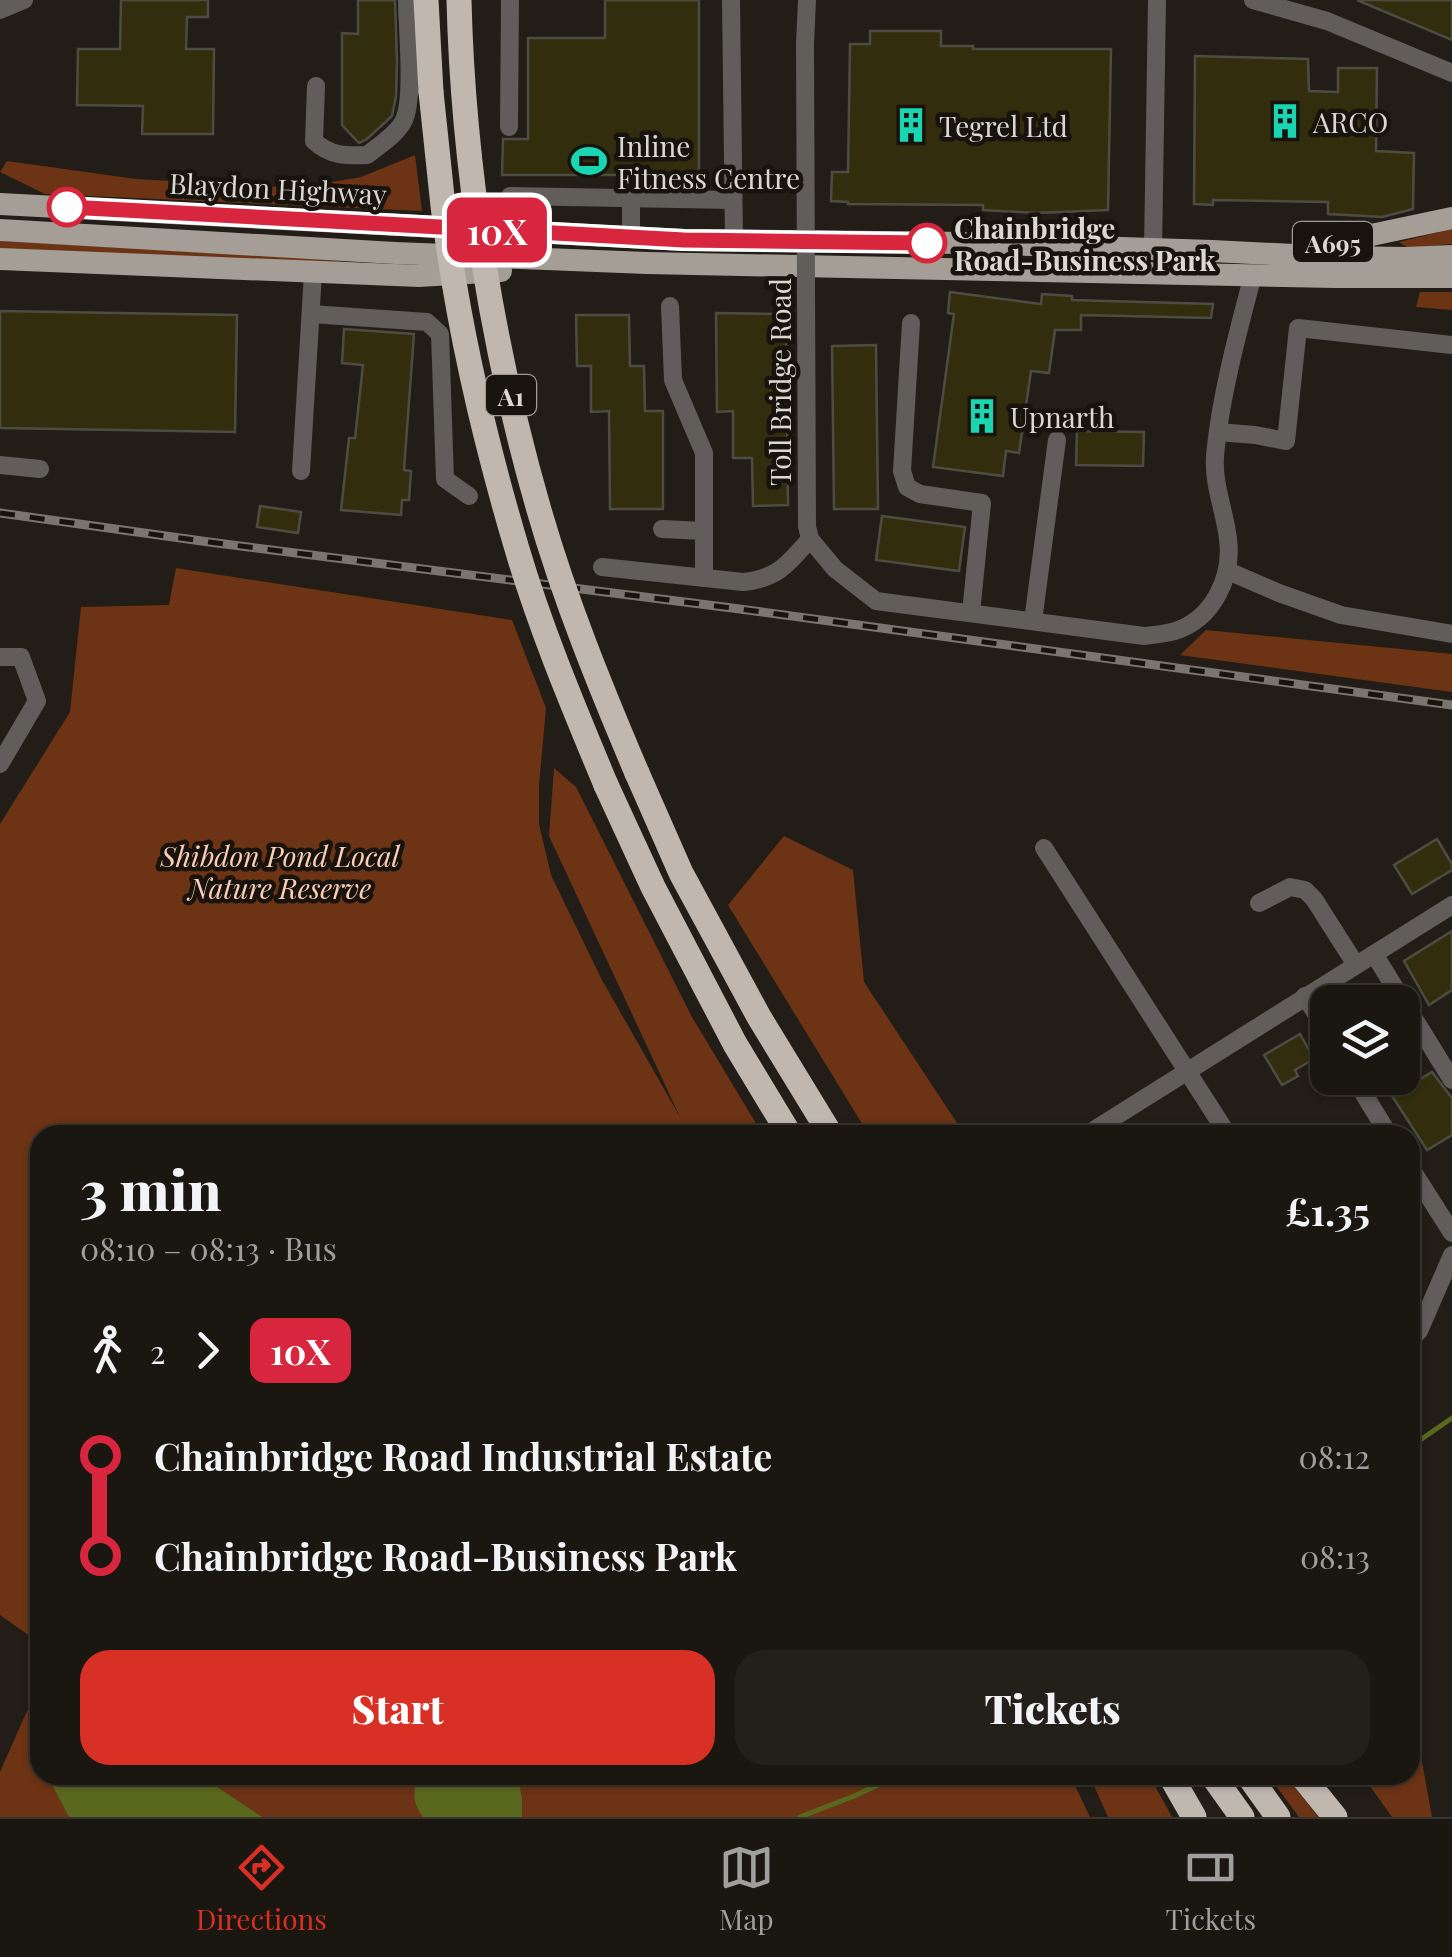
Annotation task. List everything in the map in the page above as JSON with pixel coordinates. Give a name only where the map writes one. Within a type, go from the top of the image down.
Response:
[{"type":"highway","name":"A1","points":[[426,0],[431,92],[462,324],[487,439],[518,552],[556,663],[606,786],[653,887],[735,1044],[784,1125]]},
{"type":"highway","name":"A1","points":[[460,0],[480,242],[539,512],[573,616],[681,873],[825,1125]]},
{"type":"highway","points":[[1176,1785],[1194,1817]]},
{"type":"highway","points":[[1219,1785],[1242,1817]]},
{"type":"highway","points":[[1255,1785],[1278,1817]]},
{"type":"highway","points":[[1309,1785],[1335,1817]]},
{"type":"main road","name":"Blaydon Highway","points":[[0,200],[630,237],[1212,250],[1352,258],[1452,256]]},
{"type":"main road","name":"A695","points":[[1212,250],[1338,242],[1452,218]]},
{"type":"main road","name":"Blaydon Highway","points":[[0,230],[647,263],[1452,277]]},
{"type":"main road","points":[[0,260],[419,276],[647,263]]},
{"type":"street","points":[[0,10],[24,0]]},
{"type":"street","points":[[316,86],[314,141],[324,150],[367,155],[394,132],[402,124],[409,104],[407,0]]},
{"type":"street","points":[[509,127],[510,0]]},
{"type":"street","points":[[731,0],[734,240]]},
{"type":"street","name":"Toll Bridge Road","points":[[807,0],[809,532]]},
{"type":"street","points":[[1153,250],[1157,0]]},
{"type":"street","points":[[1253,0],[1327,21],[1452,73]]},
{"type":"street","points":[[510,196],[732,200]]},
{"type":"street","points":[[630,237],[631,198]]},
{"type":"street","points":[[301,471],[313,273]]},
{"type":"street","points":[[602,567],[743,582],[764,580],[788,566],[809,532],[835,569],[876,602],[1144,636],[1187,626],[1218,596],[1228,571],[1228,540],[1216,490],[1215,460],[1253,275]]},
{"type":"street","points":[[670,306],[673,380],[704,453],[704,578]]},
{"type":"street","points":[[312,314],[427,322],[440,334],[445,478],[469,496]]},
{"type":"street","points":[[911,323],[902,472],[908,486],[920,494],[982,502],[971,613]]},
{"type":"street","points":[[1218,432],[1286,440],[1298,328],[1452,344]]},
{"type":"street","points":[[1033,621],[1057,440]]},
{"type":"street","points":[[0,465],[40,469]]},
{"type":"street","points":[[662,529],[704,531]]},
{"type":"street","points":[[1228,571],[1341,615],[1452,634]]},
{"type":"street","points":[[0,656],[21,657],[37,702],[0,764]]},
{"type":"street","points":[[1044,848],[1222,1125]]},
{"type":"street","points":[[1260,903],[1290,887],[1305,890],[1356,965]]},
{"type":"street","points":[[1102,1125],[1452,906]]},
{"type":"street","points":[[1374,954],[1452,1080]]},
{"type":"street","points":[[1306,996],[1310,1003]]},
{"type":"street","points":[[1364,1095],[1383,1125]]},
{"type":"street","points":[[1420,1183],[1452,1233]]},
{"type":"street","points":[[1420,1328],[1452,1255]]},
{"type":"green space","points":[[415,155],[422,211],[45,194],[0,172],[7,161],[136,179],[297,188],[361,177]]},
{"type":"green space","points":[[1452,229],[1452,244],[1408,248],[1399,242]]},
{"type":"green space","points":[[0,241],[304,258],[428,269],[0,251]]},
{"type":"green space","points":[[1420,292],[1452,292],[1452,310],[1416,307]]},
{"type":"green space","name":"Shibdon Pond Local Nature Reserve","points":[[176,568],[512,620],[546,708],[539,824],[551,875],[602,980],[680,1117],[549,836],[554,768],[576,787],[692,1017],[757,1125],[30,1125],[30,1636],[0,1615],[0,824],[70,712],[81,607],[169,605]]},
{"type":"green space","points":[[1206,630],[1452,654],[1452,692],[1180,655]]},
{"type":"green space","points":[[784,836],[853,870],[864,982],[958,1125],[863,1125],[728,905]]},
{"type":"green space","points":[[30,1707],[30,1785],[1075,1785],[1090,1817],[0,1817],[0,1772]]},
{"type":"green space","points":[[1420,1751],[1432,1817],[1392,1817],[1369,1785],[1420,1785]]},
{"type":"green space","points":[[1094,1785],[1154,1785],[1172,1817],[1108,1817]]},
{"type":"green space","points":[[1275,1785],[1293,1785],[1318,1817],[1299,1817]]},
{"type":"shaded area","points":[[52,1785],[214,1785],[262,1817],[69,1817]]},
{"type":"shaded area","points":[[519,1785],[522,1817],[423,1817],[414,1797],[415,1786]]},
{"type":"building","points":[[121,0],[208,0],[208,17],[187,17],[186,49],[214,49],[213,134],[142,134],[143,106],[77,105],[78,49],[120,49]]},
{"type":"building","points":[[358,0],[395,0],[397,63],[392,116],[359,143],[342,125],[342,33],[358,34]]},
{"type":"building","points":[[605,0],[699,0],[699,175],[502,175],[503,139],[528,139],[528,38],[605,38]]},
{"type":"building","points":[[1357,0],[1452,0],[1452,40]]},
{"type":"building","points":[[870,31],[941,31],[941,46],[973,49],[1111,49],[1108,210],[1037,213],[983,210],[983,205],[831,201],[832,172],[848,172],[850,44],[870,44]]},
{"type":"building","name":"ARCO","points":[[1195,56],[1308,59],[1309,91],[1338,92],[1338,68],[1377,68],[1376,151],[1414,153],[1413,209],[1382,217],[1328,214],[1328,202],[1213,200],[1213,205],[1194,204]]},
{"type":"building","name":"Upnarth","points":[[950,292],[1041,304],[1042,294],[1072,296],[1072,300],[1213,304],[1211,318],[1081,315],[1081,330],[1055,330],[1049,373],[1031,371],[1019,453],[1006,451],[1003,476],[933,467],[954,314],[948,313]]},
{"type":"building","points":[[0,311],[237,315],[235,432],[0,428]]},
{"type":"building","points":[[716,313],[786,314],[788,505],[753,506],[752,458],[733,458],[733,411],[717,412]]},
{"type":"building","points":[[576,315],[629,315],[630,366],[644,366],[645,411],[663,411],[663,509],[610,509],[609,411],[591,412],[591,366],[577,366]]},
{"type":"building","points":[[344,329],[414,334],[404,470],[411,471],[409,500],[402,500],[401,515],[341,510],[349,438],[355,438],[363,365],[342,363]]},
{"type":"building","points":[[876,345],[878,509],[834,509],[832,346]]},
{"type":"building","points":[[1077,431],[1144,432],[1143,466],[1076,465]]},
{"type":"building","points":[[260,506],[301,512],[298,533],[257,527]]},
{"type":"building","points":[[882,516],[965,527],[959,571],[876,560]]},
{"type":"building","points":[[1437,839],[1452,870],[1412,894],[1394,865]]},
{"type":"building","points":[[1452,931],[1452,990],[1429,1005],[1404,961]]},
{"type":"building","points":[[1300,1034],[1310,1052],[1310,1061],[1295,1070],[1298,1076],[1282,1085],[1264,1055]]},
{"type":"building","points":[[1432,1072],[1452,1098],[1452,1135],[1427,1150],[1420,1139],[1420,1125],[1411,1125],[1392,1096],[1420,1095],[1420,1079]]},
{"type":"waterway","points":[[1420,1440],[1452,1418]]},
{"type":"waterway","points":[[800,1817],[878,1785]]},
{"type":"railway","points":[[0,513],[1452,705]]},
{"type":"bus line","name":"10X","points":[[67,207],[684,240],[927,243]]},
{"type":"place","name":"ARCO","points":[[1285,121]]},
{"type":"place","name":"Tegrel Ltd","points":[[911,125]]},
{"type":"place","name":"Inline Fitness Centre","points":[[589,161]]},
{"type":"place","name":"Chainbridge Road-Business Park","points":[[927,243]]},
{"type":"place","name":"Upnarth","points":[[982,416]]}]
